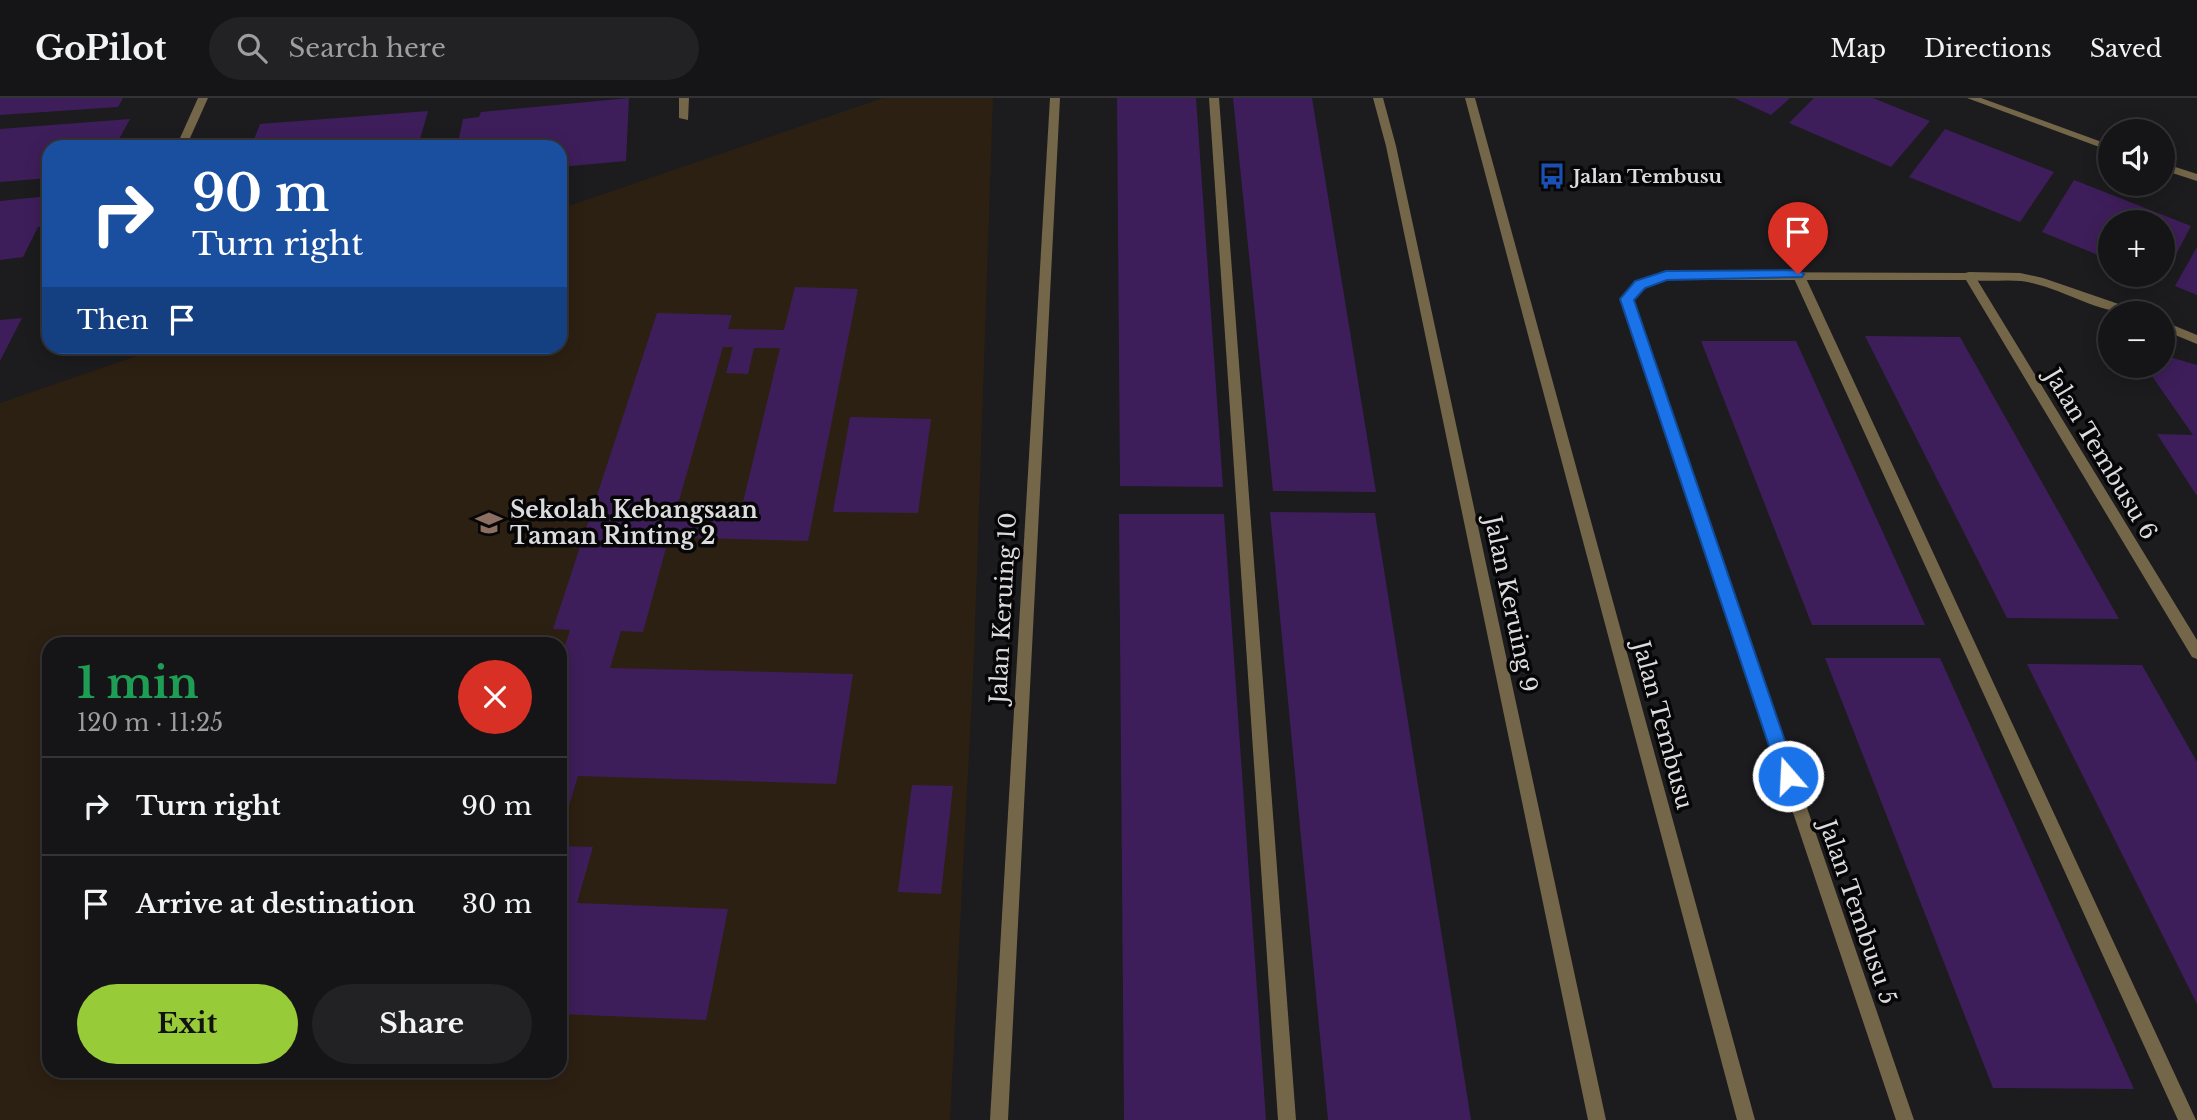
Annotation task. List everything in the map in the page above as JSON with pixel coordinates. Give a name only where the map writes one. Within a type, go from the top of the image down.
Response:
[{"type":"street","points":[[184,140],[203,98]]},
{"type":"street","points":[[684,98],[684,118]]},
{"type":"street","name":"Jalan Keruing 10","points":[[999,1120],[1055,98]]},
{"type":"street","points":[[1214,98],[1287,1120]]},
{"type":"street","name":"Jalan Keruing 9","points":[[1378,98],[1394,160],[1597,1120]]},
{"type":"street","name":"Jalan Tembusu","points":[[1470,98],[1746,1120]]},
{"type":"street","points":[[1972,98],[2098,144]]},
{"type":"street","points":[[2175,170],[2197,178]]},
{"type":"street","points":[[2098,301],[2020,277],[1798,274],[2187,1120]]},
{"type":"street","name":"Jalan Tembusu 5","points":[[1798,274],[1666,276],[1640,285],[1627,299],[1905,1120]]},
{"type":"street","name":"Jalan Tembusu 6","points":[[1969,276],[2197,653]]},
{"type":"street","points":[[2175,330],[2197,340]]},
{"type":"shaded area","name":"Sekolah Kebangsaan Taman Rinting 2","points":[[883,98],[993,98],[974,656],[950,1120],[0,1120],[0,403],[143,354],[567,354],[567,207]]},
{"type":"building","points":[[0,98],[123,98],[118,107],[0,115]]},
{"type":"building","points":[[629,98],[626,161],[567,166],[567,140],[458,140],[463,119],[479,117],[481,112]]},
{"type":"building","points":[[1117,98],[1196,98],[1223,487],[1120,486]]},
{"type":"building","points":[[1233,98],[1312,98],[1376,492],[1273,491]]},
{"type":"building","points":[[1734,98],[1790,98],[1771,115]]},
{"type":"building","points":[[1814,98],[1873,98],[1930,121],[1891,167],[1789,123]]},
{"type":"building","points":[[428,111],[420,140],[254,140],[260,124]]},
{"type":"building","points":[[130,119],[119,140],[42,140],[42,179],[0,182],[0,129]]},
{"type":"building","points":[[1945,129],[2054,172],[2020,222],[1909,177]]},
{"type":"building","points":[[2074,180],[2098,189],[2098,196],[2115,196],[2150,210],[2098,210],[2098,255],[2042,232]]},
{"type":"building","points":[[42,197],[42,226],[38,227],[23,257],[0,260],[0,201]]},
{"type":"building","points":[[2175,220],[2191,226],[2175,256]]},
{"type":"building","points":[[2197,247],[2197,295],[2175,286]]},
{"type":"building","points":[[795,287],[858,289],[808,541],[669,537],[643,632],[621,631],[610,668],[853,674],[836,784],[578,776],[567,812],[567,639],[570,630],[553,629],[657,313],[732,315],[728,329],[784,330]],"holes":[[[723,347],[733,347],[726,373],[748,374],[754,348],[780,348],[739,519],[674,518]]]},
{"type":"building","points":[[22,318],[0,361],[0,320]]},
{"type":"building","points":[[1865,336],[1960,337],[2119,619],[2007,618]]},
{"type":"building","points":[[1701,341],[1796,341],[1925,625],[1812,625]]},
{"type":"building","points":[[2175,359],[2197,365],[2197,496],[2157,434],[2193,435],[2153,378],[2175,378]]},
{"type":"building","points":[[850,417],[931,419],[918,513],[833,512]]},
{"type":"building","points":[[1270,512],[1375,513],[1471,1120],[1328,1120]]},
{"type":"building","points":[[1119,514],[1224,514],[1266,1120],[1124,1120]]},
{"type":"building","points":[[1825,658],[1940,658],[2134,1089],[1993,1088]]},
{"type":"building","points":[[2027,664],[2142,665],[2197,762],[2197,1004]]},
{"type":"building","points":[[912,785],[953,786],[941,894],[898,892]]},
{"type":"building","points":[[567,846],[593,847],[577,903],[728,909],[706,1020],[567,1014]]},
{"type":"place","name":"Jalan Tembusu","points":[[1552,176]]},
{"type":"place","name":"Sekolah Kebangsaan Taman Rinting 2","points":[[489,523]]},
{"type":"route","points":[[1788,776],[1627,299],[1640,285],[1666,276],[1798,274]]}]
